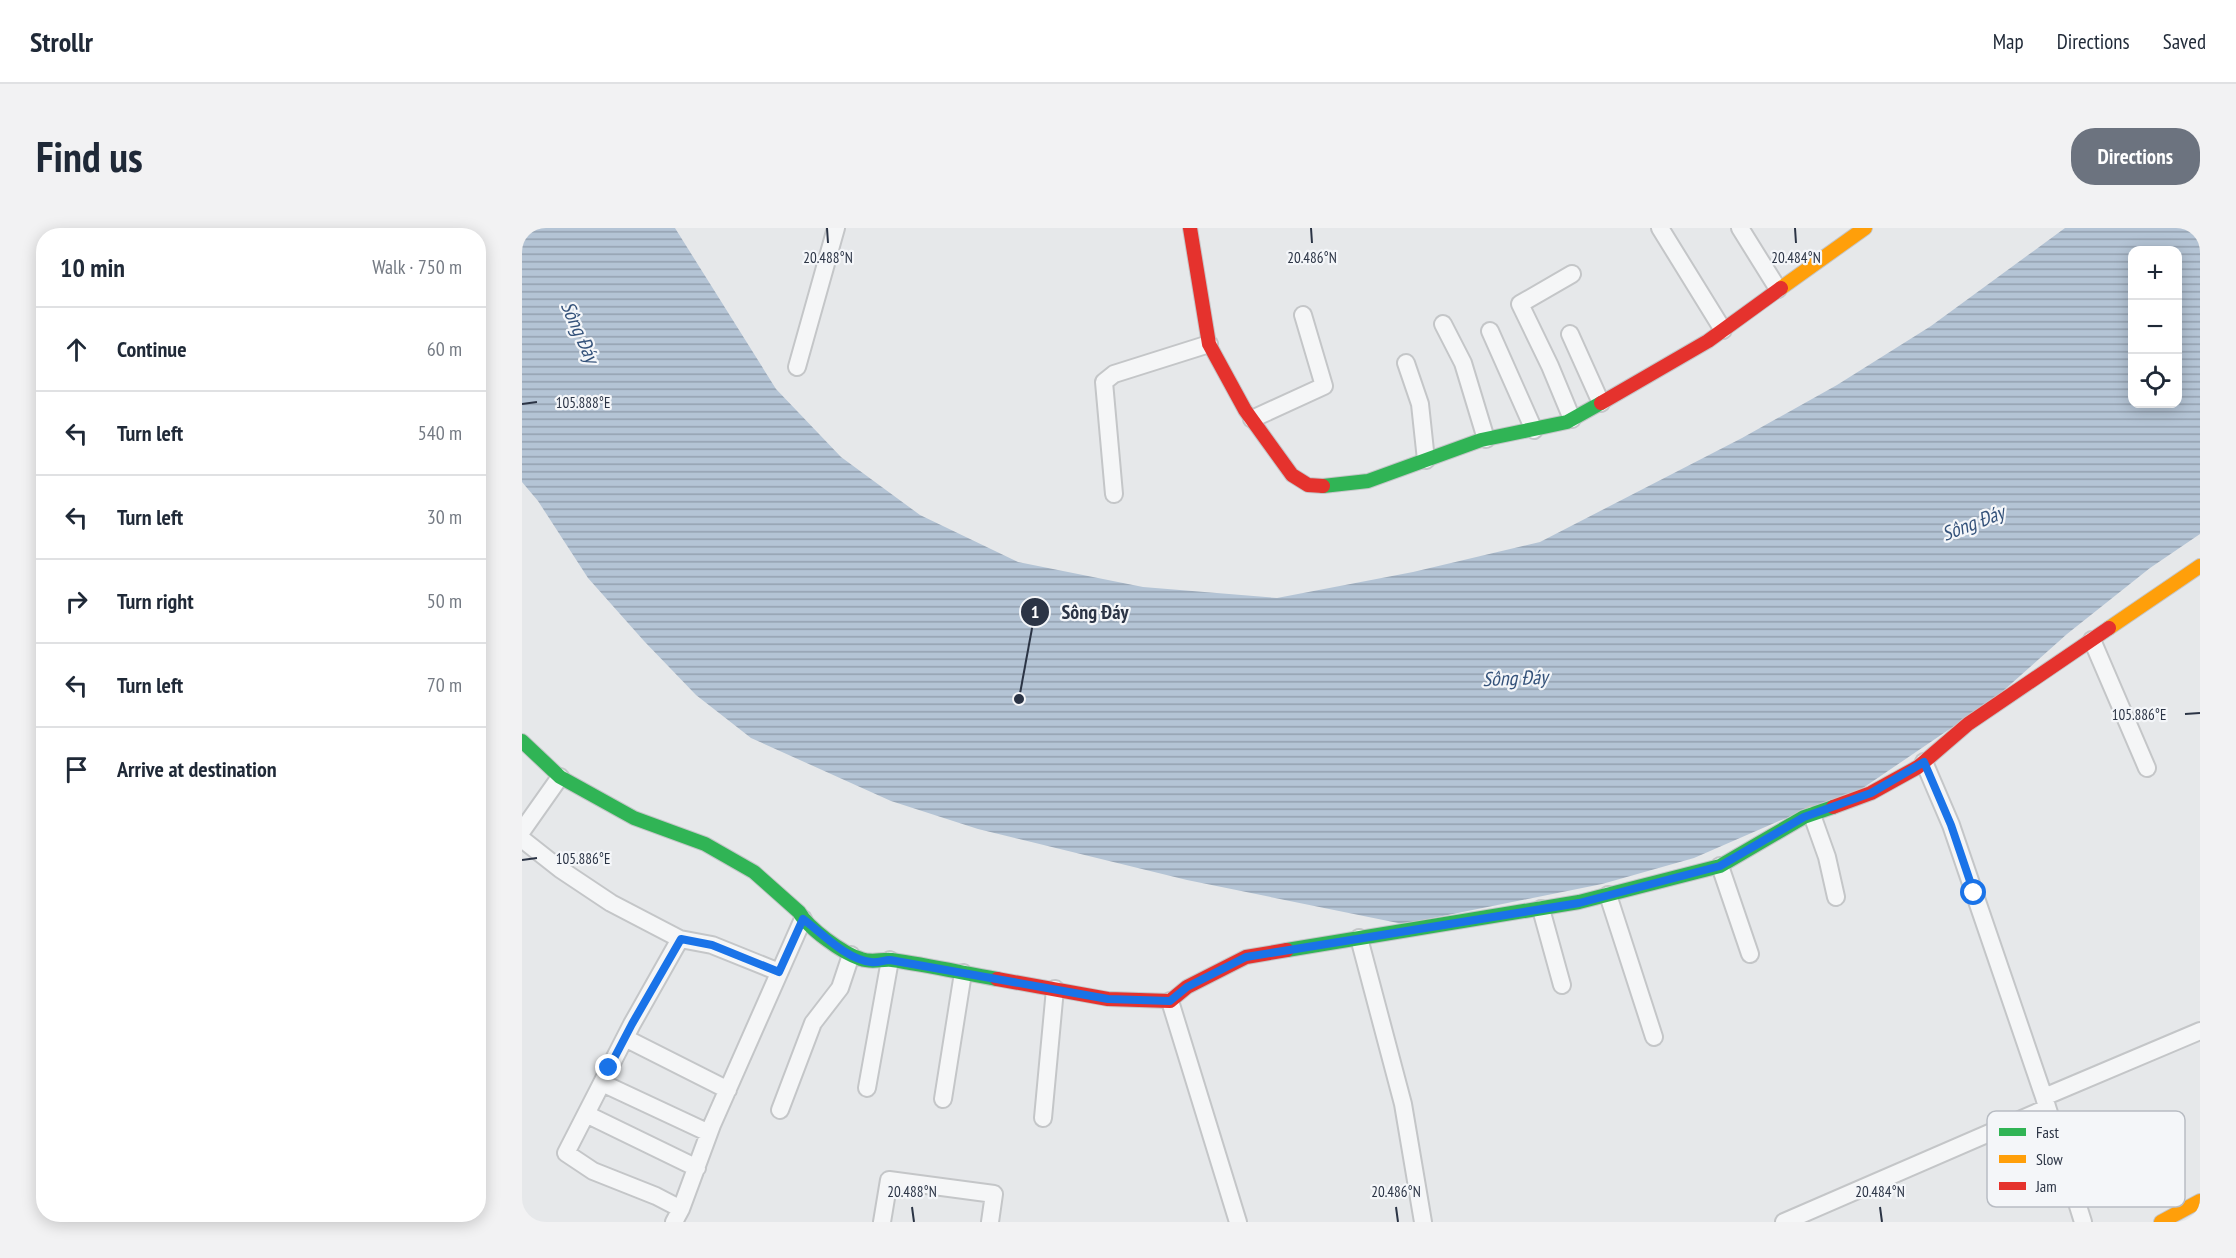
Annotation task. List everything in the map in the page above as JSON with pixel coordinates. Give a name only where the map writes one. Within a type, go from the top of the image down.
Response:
[{"type":"street","points":[[797,367],[836,228]]},
{"type":"street","points":[[1190,228],[1209,344],[1252,419],[1292,475],[1308,485],[1321,486],[1368,481],[1485,439],[1561,424],[1572,419],[1723,330],[1865,228]]},
{"type":"street","points":[[1660,228],[1723,330]]},
{"type":"street","points":[[1740,228],[1778,289]]},
{"type":"street","points":[[1572,274],[1520,304],[1572,419]]},
{"type":"street","points":[[1252,419],[1324,386],[1303,315]]},
{"type":"street","points":[[1443,324],[1463,363],[1485,439]]},
{"type":"street","points":[[1490,331],[1534,430]]},
{"type":"street","points":[[1570,334],[1601,403]]},
{"type":"street","points":[[1114,494],[1103,386],[1106,379],[1114,374],[1209,344]]},
{"type":"street","points":[[1406,363],[1419,404],[1426,460]]},
{"type":"street","points":[[522,741],[560,777],[634,818],[705,844],[754,872],[799,912],[803,919],[851,955],[873,963],[890,960],[1108,999],[1170,1001],[1187,987],[1241,959],[1579,903],[1720,866],[1812,815],[1871,793],[1924,762],[1968,724],[2200,566]]},
{"type":"street","points":[[2092,640],[2147,768]]},
{"type":"street","points":[[1924,762],[1951,825],[2048,1111]]},
{"type":"street","points":[[522,831],[560,777]]},
{"type":"street","points":[[1812,815],[1827,857],[1836,897]]},
{"type":"street","points":[[522,839],[560,869],[610,903],[681,939],[712,945],[779,972]]},
{"type":"street","points":[[1720,866],[1750,954]]},
{"type":"street","points":[[1608,895],[1654,1037]]},
{"type":"street","points":[[1541,909],[1562,985]]},
{"type":"street","points":[[681,939],[625,1038],[566,1153],[593,1171],[656,1196],[677,1216],[709,1133],[803,919]]},
{"type":"street","points":[[1359,938],[1405,1113],[1423,1222]]},
{"type":"street","points":[[780,1110],[813,1023],[840,988],[851,955]]},
{"type":"street","points":[[867,1088],[890,960]]},
{"type":"street","points":[[943,1099],[963,973]]},
{"type":"street","points":[[1043,1118],[1054,989]]},
{"type":"street","points":[[1170,1001],[1238,1222]]},
{"type":"street","points":[[2025,1111],[2200,1031]]},
{"type":"street","points":[[625,1038],[728,1090]]},
{"type":"street","points":[[602,1083],[709,1133]]},
{"type":"street","points":[[586,1114],[697,1168]]},
{"type":"street","points":[[1784,1222],[1987,1129]]},
{"type":"street","points":[[882,1222],[889,1180],[994,1194],[990,1222]]},
{"type":"street","points":[[2161,1222],[2200,1201]]},
{"type":"street","points":[[2078,1207],[2083,1222]]},
{"type":"water","points":[[522,228],[675,228],[776,389],[841,457],[920,515],[1018,562],[1143,587],[1277,598],[1413,572],[1540,542],[1742,438],[1837,385],[1931,326],[2065,228],[2200,228],[2200,534],[2150,568],[2067,634],[1994,699],[1860,790],[1779,821],[1694,858],[1602,884],[1403,924],[1187,880],[978,829],[891,801],[751,738],[696,695],[644,641],[588,578],[538,501],[522,482]]},
{"type":"traffic: fast","points":[[1323,486],[1368,481],[1481,440],[1567,422],[1601,403]]},
{"type":"traffic: fast","points":[[522,741],[560,777],[634,818],[705,844],[754,872],[818,932],[835,946],[853,956],[873,961],[892,960],[997,979]]},
{"type":"traffic: fast","points":[[1287,950],[1579,902],[1720,866],[1804,817],[1833,807]]},
{"type":"traffic: slow","points":[[1781,288],[1865,228]]},
{"type":"traffic: slow","points":[[2109,628],[2200,566]]},
{"type":"traffic: slow","points":[[2161,1222],[2200,1201]]},
{"type":"traffic: jam","points":[[1190,228],[1209,344],[1245,410],[1292,475],[1308,485],[1323,486]]},
{"type":"traffic: jam","points":[[1601,403],[1708,341],[1781,288]]},
{"type":"traffic: jam","points":[[1833,807],[1871,793],[1918,767],[1968,724],[2109,628]]},
{"type":"traffic: jam","points":[[997,979],[1108,999],[1170,1001],[1187,987],[1246,957],[1287,950]]},
{"type":"place","name":"Sông Đáy","points":[[1019,699]]},
{"type":"route","points":[[609,1068],[681,939],[697,941],[734,952],[779,972],[803,919],[851,955],[873,963],[890,960],[1108,999],[1170,1001],[1187,987],[1246,957],[1579,903],[1720,866],[1804,817],[1871,793],[1924,762],[1951,825],[1974,893]]}]
